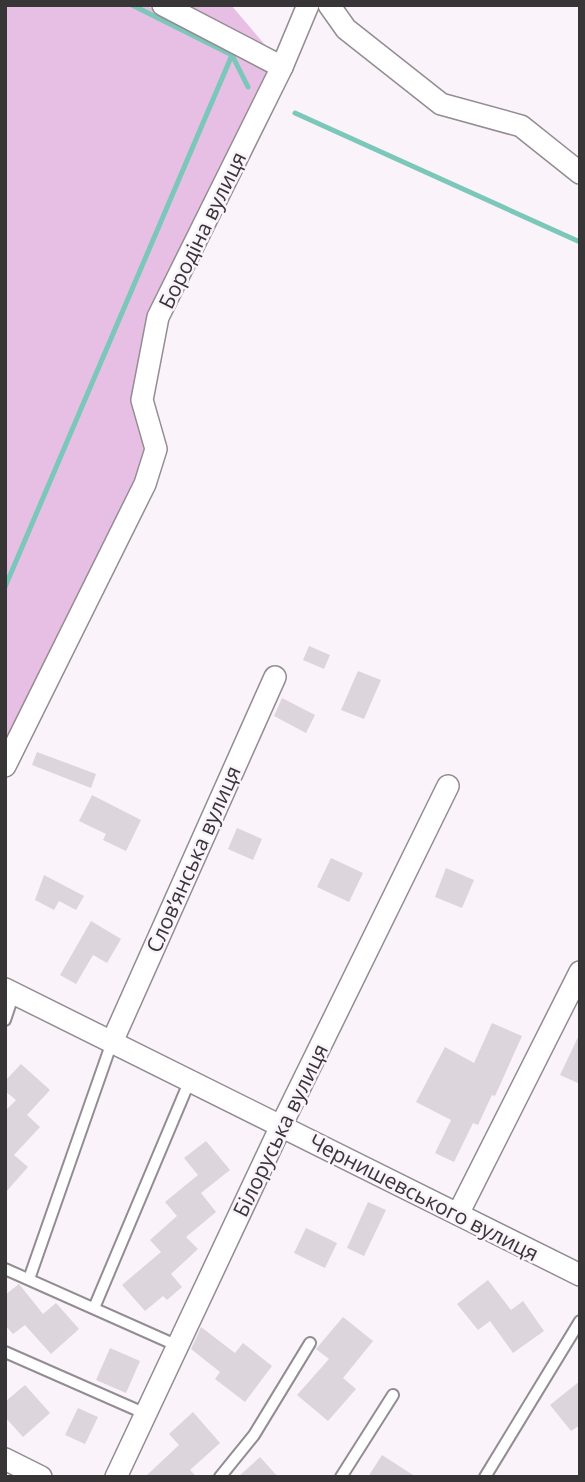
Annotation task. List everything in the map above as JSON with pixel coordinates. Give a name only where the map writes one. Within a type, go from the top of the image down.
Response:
[{"type":"street","points":[[163,5],[282,67]]},
{"type":"street","name":"Бородіна вулиця","points":[[5,766],[145,484],[156,449],[142,400],[159,317],[282,67],[308,5]]},
{"type":"street","points":[[329,5],[346,29],[441,104],[520,126],[580,173]]},
{"type":"street","name":"Слов’янська вулиця","points":[[112,1042],[275,677]]},
{"type":"street","name":"Білоруська вулиця","points":[[117,1477],[281,1126],[448,786]]},
{"type":"street","points":[[458,1214],[580,972]]},
{"type":"street","name":"Чернишевського вулиця","points":[[10,991],[580,1275]]},
{"type":"street","points":[[5,1458],[41,1477]]},
{"type":"lane","points":[[5,1020],[10,991]]},
{"type":"lane","points":[[29,1279],[112,1042]]},
{"type":"lane","points":[[94,1308],[190,1080]]},
{"type":"lane","points":[[5,1269],[178,1346]]},
{"type":"lane","points":[[485,1477],[580,1321]]},
{"type":"lane","points":[[220,1477],[254,1435],[310,1343]]},
{"type":"lane","points":[[5,1352],[146,1414]]},
{"type":"lane","points":[[341,1477],[393,1395]]},
{"type":"shaded area","points":[[5,5],[145,5],[285,70],[160,318],[142,400],[156,449],[5,763]]},
{"type":"shaded area","points":[[151,5],[231,5],[284,67]]},
{"type":"building","points":[[309,646],[330,655],[324,669],[303,660]]},
{"type":"building","points":[[358,671],[381,680],[364,719],[341,710]]},
{"type":"building","points":[[282,698],[315,715],[306,733],[274,716]]},
{"type":"building","points":[[37,752],[96,774],[91,788],[32,765]]},
{"type":"building","points":[[92,795],[141,820],[126,851],[103,840],[106,834],[79,821]]},
{"type":"building","points":[[237,828],[262,839],[253,860],[228,849]]},
{"type":"building","points":[[331,858],[363,873],[349,902],[317,887]]},
{"type":"building","points":[[446,868],[474,880],[462,908],[435,897]]},
{"type":"building","points":[[44,875],[84,896],[76,910],[59,901],[54,910],[35,900]]},
{"type":"building","points":[[91,921],[121,939],[107,963],[93,955],[76,984],[60,975]]},
{"type":"building","points":[[492,1023],[522,1036],[495,1096],[492,1095],[478,1125],[473,1123],[454,1162],[435,1153],[451,1120],[416,1102],[445,1047],[474,1063]]},
{"type":"building","points":[[580,1033],[580,1084],[560,1075]]},
{"type":"building","points":[[21,1064],[50,1090],[27,1115],[40,1127],[14,1155],[28,1167],[5,1193],[5,1111],[16,1100],[5,1091],[5,1081]]},
{"type":"building","points":[[206,1141],[230,1170],[201,1193],[216,1212],[186,1237],[198,1249],[171,1274],[182,1287],[167,1300],[163,1296],[145,1311],[122,1285],[161,1252],[150,1240],[177,1216],[165,1202],[198,1175],[184,1158]]},
{"type":"building","points":[[368,1202],[386,1210],[364,1256],[347,1248]]},
{"type":"building","points":[[306,1228],[337,1243],[325,1268],[294,1253]]},
{"type":"building","points":[[488,1280],[511,1310],[523,1301],[544,1331],[513,1353],[490,1321],[478,1330],[457,1304]]},
{"type":"building","points":[[19,1284],[43,1314],[56,1303],[79,1329],[51,1354],[25,1325],[13,1334],[5,1325],[5,1295]]},
{"type":"building","points":[[343,1317],[373,1341],[343,1378],[356,1389],[328,1421],[297,1395],[329,1359],[316,1349]]},
{"type":"building","points":[[201,1327],[235,1353],[243,1343],[272,1366],[245,1402],[215,1379],[220,1372],[191,1349]]},
{"type":"building","points":[[110,1348],[140,1361],[126,1393],[96,1380]]},
{"type":"building","points":[[580,1381],[580,1425],[571,1431],[550,1405]]},
{"type":"building","points":[[25,1385],[50,1413],[23,1437],[5,1417],[5,1402]]},
{"type":"building","points":[[78,1408],[98,1417],[85,1444],[65,1435]]},
{"type":"building","points":[[193,1412],[220,1443],[190,1470],[197,1477],[145,1477],[179,1445],[169,1434]]},
{"type":"building","points":[[382,1455],[416,1477],[368,1477]]},
{"type":"building","points":[[260,1457],[278,1477],[238,1477]]},
{"type":"waterway","points":[[132,5],[232,55],[248,87]]},
{"type":"waterway","points":[[5,587],[232,55]]},
{"type":"waterway","points":[[295,113],[580,242]]}]
